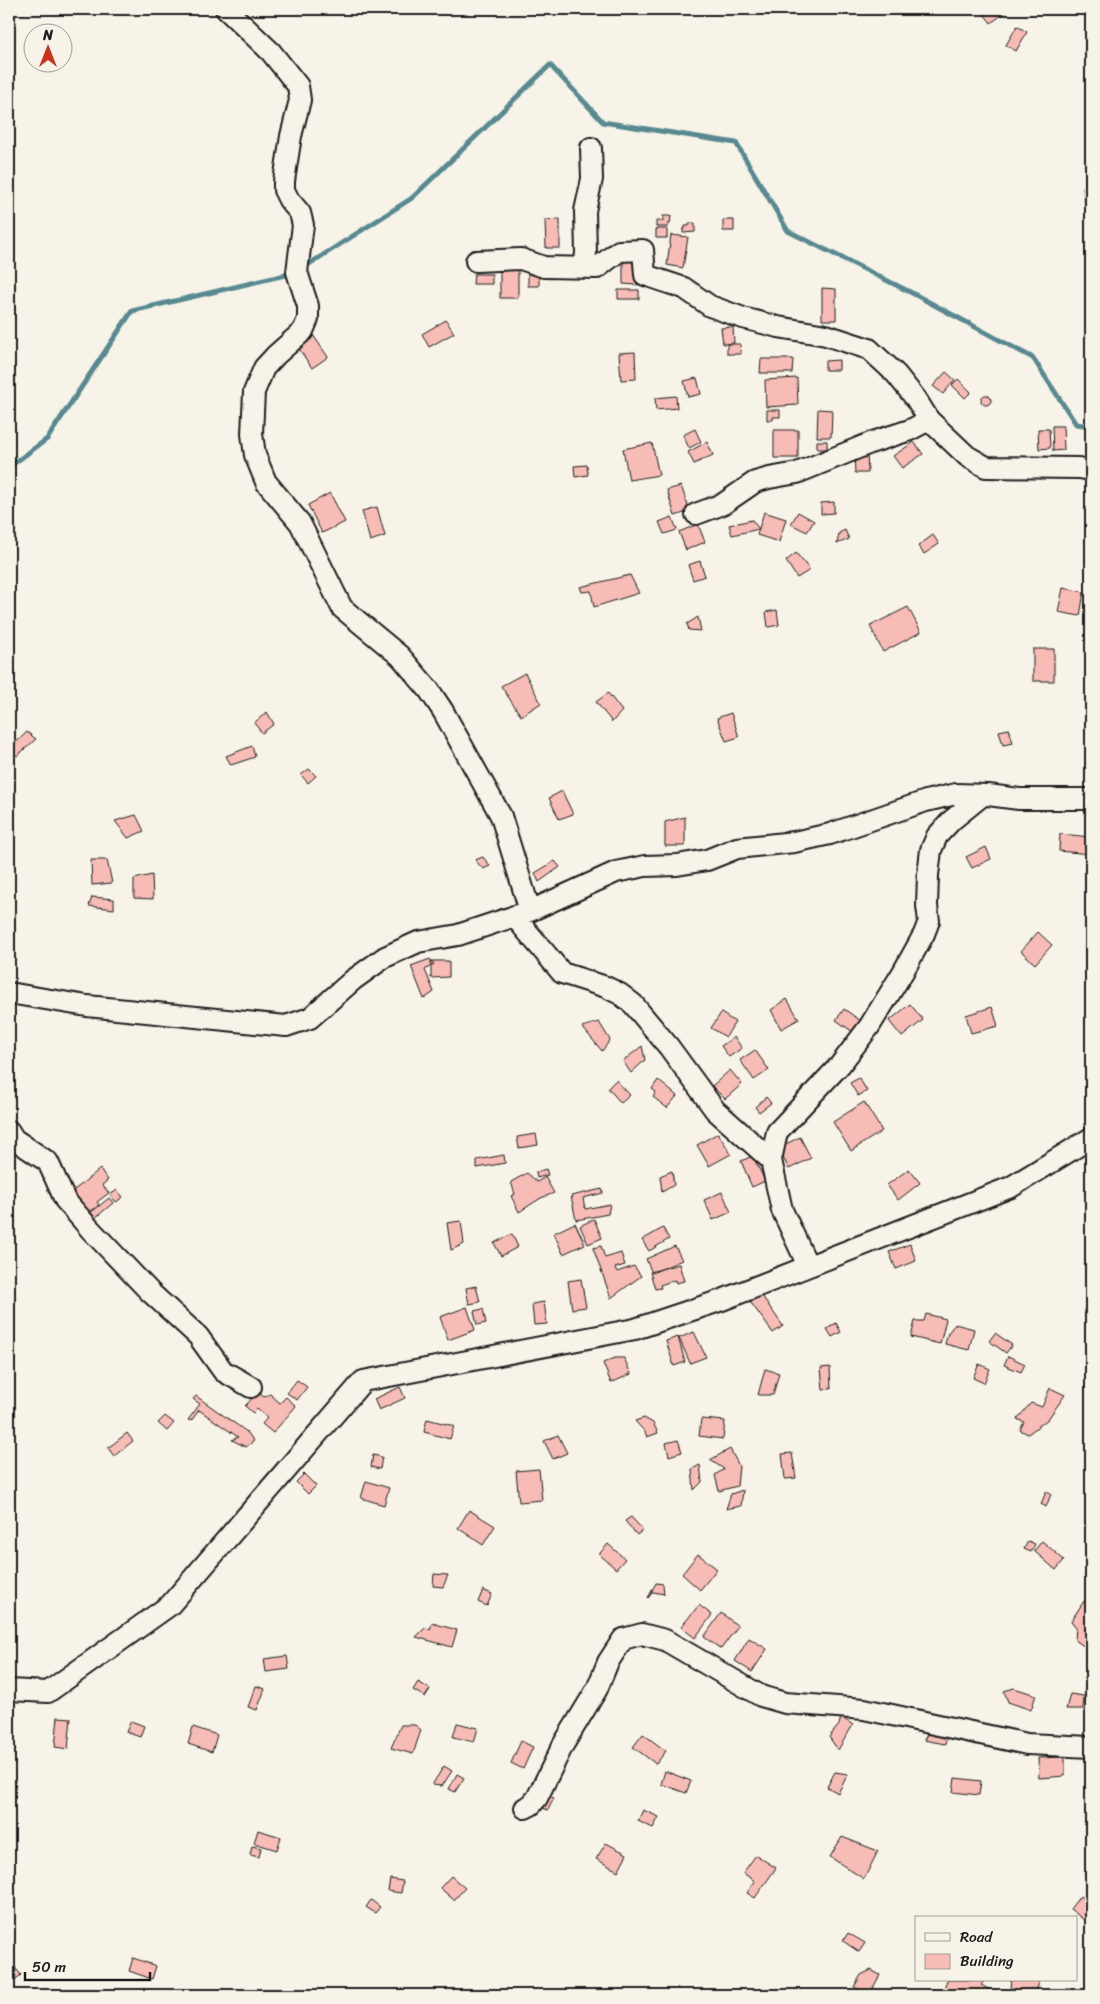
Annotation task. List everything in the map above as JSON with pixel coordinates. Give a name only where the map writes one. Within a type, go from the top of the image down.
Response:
[{"type":"street","points":[[226,9],[271,52],[298,86],[300,100],[291,136],[284,190],[289,200],[300,213],[303,225],[297,272],[308,306],[308,319],[303,331],[264,368],[254,392],[252,434],[255,455],[266,482],[300,523],[342,608],[400,656],[429,690],[443,711],[501,816],[522,914],[562,973],[606,987],[620,994],[633,1004],[715,1110],[771,1160]]},
{"type":"street","points":[[584,268],[586,253],[585,212],[592,179],[590,148]]},
{"type":"street","points":[[476,261],[521,259],[544,267],[597,268],[619,251],[643,250],[645,275],[684,288],[710,306],[743,318],[778,327],[826,334],[869,349],[896,374],[916,398],[930,420],[967,456],[986,467],[1091,470]]},
{"type":"street","points":[[696,514],[724,504],[755,482],[797,473],[873,442],[910,430],[930,420]]},
{"type":"street","points":[[9,993],[87,1006],[286,1026],[310,1018],[353,980],[384,957],[418,942],[458,935],[522,914],[616,872],[645,866],[676,865],[708,860],[737,848],[794,842],[830,834],[926,801],[956,794],[1019,799],[1091,799]]},
{"type":"street","points":[[808,1266],[782,1210],[771,1160],[778,1132],[840,1065],[869,1027],[903,972],[930,921],[927,906],[930,850],[938,836],[952,820],[983,795]]},
{"type":"street","points":[[9,1131],[14,1138],[48,1162],[65,1200],[150,1292],[198,1336],[223,1371],[251,1387]]},
{"type":"street","points":[[9,1690],[48,1692],[170,1605],[363,1381],[636,1330],[722,1300],[1011,1187],[1091,1138]]},
{"type":"street","points":[[525,1808],[532,1805],[537,1798],[564,1745],[597,1689],[608,1662],[623,1639],[642,1634],[665,1640],[761,1696],[785,1703],[864,1709],[1027,1744],[1091,1747]]},
{"type":"building","points":[[992,9],[1004,9],[1006,12],[991,23],[984,14]]},
{"type":"building","points":[[1017,26],[1027,32],[1016,51],[1006,45]]},
{"type":"building","points":[[1091,186],[1091,210],[1086,211],[1083,187]]},
{"type":"building","points":[[663,216],[671,216],[670,224],[668,224],[668,227],[656,227],[656,221],[663,221]]},
{"type":"building","points":[[560,219],[560,248],[546,248],[545,220]]},
{"type":"building","points":[[723,220],[734,220],[734,231],[723,231]]},
{"type":"building","points":[[689,223],[695,223],[695,232],[683,233],[683,229],[685,229],[685,226],[689,226]]},
{"type":"building","points":[[656,229],[667,229],[667,238],[656,238]]},
{"type":"building","points":[[671,235],[688,237],[683,268],[667,265]]},
{"type":"building","points":[[623,261],[639,262],[638,285],[623,284]]},
{"type":"building","points":[[500,264],[518,264],[518,298],[500,298]]},
{"type":"building","points":[[528,268],[539,268],[539,286],[528,286]]},
{"type":"building","points":[[474,274],[492,274],[492,284],[473,284]]},
{"type":"building","points":[[822,288],[836,289],[836,320],[822,320]]},
{"type":"building","points":[[618,290],[639,290],[639,299],[618,299]]},
{"type":"building","points":[[446,320],[454,333],[429,347],[422,334]]},
{"type":"building","points":[[733,327],[734,343],[723,344],[721,328]]},
{"type":"building","points":[[313,335],[328,357],[312,368],[297,346]]},
{"type":"building","points":[[727,344],[740,344],[741,354],[727,354]]},
{"type":"building","points":[[635,352],[636,379],[621,380],[619,353]]},
{"type":"building","points":[[761,359],[793,359],[792,373],[760,373]]},
{"type":"building","points":[[839,360],[839,370],[825,370],[825,361]]},
{"type":"building","points":[[946,372],[955,380],[943,394],[933,386]]},
{"type":"building","points":[[697,378],[701,394],[688,397],[684,381]]},
{"type":"building","points":[[797,378],[798,405],[766,407],[765,380]]},
{"type":"building","points":[[958,379],[971,392],[965,398],[952,385]]},
{"type":"building","points":[[984,395],[988,395],[991,400],[990,404],[984,405],[981,402],[981,398]]},
{"type":"building","points":[[676,396],[677,408],[656,410],[655,398]]},
{"type":"building","points":[[818,409],[832,410],[831,437],[817,437]]},
{"type":"building","points":[[767,410],[780,410],[780,417],[773,417],[773,420],[767,420]]},
{"type":"building","points":[[1052,426],[1063,426],[1064,450],[1053,451]]},
{"type":"building","points":[[695,429],[701,442],[689,448],[683,435]]},
{"type":"building","points":[[1038,429],[1049,429],[1050,448],[1039,449]]},
{"type":"building","points":[[774,430],[798,430],[798,458],[774,458]]},
{"type":"building","points":[[817,441],[827,441],[827,449],[817,449]]},
{"type":"building","points":[[707,442],[713,455],[694,464],[688,452]]},
{"type":"building","points":[[914,442],[923,454],[902,468],[893,456]]},
{"type":"building","points":[[652,443],[659,475],[629,480],[623,449]]},
{"type":"building","points":[[854,453],[867,453],[868,473],[855,473]]},
{"type":"building","points":[[587,465],[588,475],[575,477],[574,466]]},
{"type":"building","points":[[681,486],[690,511],[675,516],[667,490]]},
{"type":"building","points":[[330,493],[345,522],[322,533],[308,505]]},
{"type":"building","points":[[834,502],[834,513],[821,514],[821,503]]},
{"type":"building","points":[[377,507],[385,536],[370,541],[362,511]]},
{"type":"building","points":[[764,512],[786,519],[779,542],[757,535]]},
{"type":"building","points":[[798,512],[814,521],[807,532],[791,524]]},
{"type":"building","points":[[672,517],[677,530],[664,534],[659,522]]},
{"type":"building","points":[[752,520],[759,529],[732,535],[729,525]]},
{"type":"building","points":[[698,524],[705,542],[686,550],[679,532]]},
{"type":"building","points":[[845,530],[849,539],[837,544],[839,533]]},
{"type":"building","points":[[933,535],[939,544],[924,554],[918,546]]},
{"type":"building","points":[[796,553],[810,570],[797,578],[786,561]]},
{"type":"building","points":[[700,561],[705,576],[693,580],[688,565]]},
{"type":"building","points":[[630,575],[639,593],[594,607],[591,591],[582,592],[580,587]]},
{"type":"building","points":[[1063,588],[1084,592],[1080,616],[1058,612]]},
{"type":"building","points":[[908,607],[921,632],[883,652],[870,626]]},
{"type":"building","points":[[777,610],[779,625],[768,627],[766,612]]},
{"type":"building","points":[[698,617],[701,631],[689,630],[687,624]]},
{"type":"building","points":[[1033,649],[1054,649],[1054,681],[1033,681]]},
{"type":"building","points":[[525,673],[541,703],[521,716],[501,686]]},
{"type":"building","points":[[608,693],[622,711],[612,722],[596,702]]},
{"type":"building","points":[[267,712],[274,724],[262,733],[254,723]]},
{"type":"building","points":[[731,713],[739,737],[726,741],[717,718]]},
{"type":"building","points":[[1009,729],[1013,743],[1003,745],[999,731]]},
{"type":"building","points":[[27,732],[36,739],[17,756],[9,749]]},
{"type":"building","points":[[252,746],[255,757],[231,765],[226,756]]},
{"type":"building","points":[[309,769],[316,776],[308,783],[301,775]]},
{"type":"building","points":[[562,791],[573,814],[559,819],[549,798]]},
{"type":"building","points":[[136,815],[144,831],[128,838],[115,821]]},
{"type":"building","points":[[685,817],[685,846],[665,846],[665,822]]},
{"type":"building","points":[[1060,834],[1091,837],[1090,854],[1059,851]]},
{"type":"building","points":[[986,847],[991,859],[972,868],[966,857]]},
{"type":"building","points":[[483,857],[490,866],[483,869],[475,860]]},
{"type":"building","points":[[91,860],[107,860],[112,883],[92,885]]},
{"type":"building","points":[[555,861],[560,867],[539,882],[535,873]]},
{"type":"building","points":[[152,875],[153,899],[134,898],[134,879]]},
{"type":"building","points":[[92,897],[114,899],[114,909],[89,906]]},
{"type":"building","points":[[1038,932],[1052,945],[1035,964],[1021,951]]},
{"type":"building","points":[[430,959],[434,964],[425,970],[434,992],[424,999],[411,966]]},
{"type":"building","points":[[431,961],[449,961],[449,977],[431,978]]},
{"type":"building","points":[[787,999],[799,1019],[781,1029],[771,1010]]},
{"type":"building","points":[[910,1004],[923,1020],[902,1037],[889,1021]]},
{"type":"building","points":[[992,1007],[998,1026],[971,1033],[966,1015]]},
{"type":"building","points":[[844,1009],[861,1021],[853,1032],[836,1020]]},
{"type":"building","points":[[721,1013],[735,1022],[726,1037],[711,1028]]},
{"type":"building","points":[[599,1022],[610,1040],[602,1051],[582,1027]]},
{"type":"building","points":[[734,1037],[742,1048],[729,1057],[721,1046]]},
{"type":"building","points":[[642,1046],[645,1060],[631,1073],[623,1061]]},
{"type":"building","points":[[755,1050],[769,1070],[754,1080],[740,1060]]},
{"type":"building","points":[[730,1070],[742,1084],[725,1099],[712,1086]]},
{"type":"building","points":[[859,1078],[867,1091],[858,1096],[850,1083]]},
{"type":"building","points":[[616,1080],[630,1095],[621,1103],[608,1088]]},
{"type":"building","points":[[658,1080],[677,1096],[667,1108],[653,1097],[656,1092],[652,1089]]},
{"type":"building","points":[[766,1097],[771,1103],[759,1112],[755,1107]]},
{"type":"building","points":[[864,1102],[882,1131],[851,1151],[833,1122]]},
{"type":"building","points":[[718,1133],[731,1154],[709,1166],[697,1145]]},
{"type":"building","points":[[536,1134],[538,1145],[519,1148],[517,1137]]},
{"type":"building","points":[[800,1137],[811,1158],[789,1169],[778,1148]]},
{"type":"building","points":[[504,1155],[505,1163],[477,1168],[477,1160]]},
{"type":"building","points":[[753,1156],[765,1181],[752,1187],[741,1161]]},
{"type":"building","points":[[100,1169],[108,1180],[102,1185],[109,1193],[97,1202],[99,1205],[87,1214],[67,1196]]},
{"type":"building","points":[[546,1169],[548,1175],[537,1178],[536,1172]]},
{"type":"building","points":[[909,1169],[920,1183],[898,1200],[887,1185]]},
{"type":"building","points":[[672,1171],[674,1185],[662,1192],[660,1176]]},
{"type":"building","points":[[527,1173],[537,1182],[545,1177],[554,1193],[541,1198],[519,1212],[511,1196],[515,1194],[511,1182]]},
{"type":"building","points":[[602,1189],[603,1193],[583,1198],[585,1209],[610,1204],[608,1214],[576,1220],[571,1196]]},
{"type":"building","points":[[117,1190],[123,1197],[116,1202],[110,1195]]},
{"type":"building","points":[[722,1192],[731,1212],[713,1220],[704,1200]]},
{"type":"building","points":[[109,1198],[113,1203],[94,1219],[89,1214]]},
{"type":"building","points":[[594,1219],[602,1238],[588,1244],[580,1226]]},
{"type":"building","points":[[461,1221],[464,1244],[451,1250],[447,1223]]},
{"type":"building","points":[[575,1223],[585,1244],[563,1254],[554,1233]]},
{"type":"building","points":[[663,1228],[669,1239],[649,1251],[642,1240]]},
{"type":"building","points":[[512,1234],[518,1247],[501,1256],[494,1243]]},
{"type":"building","points":[[910,1244],[916,1261],[896,1269],[889,1252]]},
{"type":"building","points":[[601,1246],[605,1258],[621,1253],[625,1265],[615,1268],[617,1272],[634,1266],[641,1276],[611,1298],[593,1248]]},
{"type":"building","points":[[675,1246],[682,1260],[652,1273],[646,1259]]},
{"type":"building","points":[[679,1264],[684,1281],[676,1283],[675,1280],[660,1285],[661,1288],[655,1289],[650,1272]]},
{"type":"building","points":[[581,1279],[586,1307],[572,1309],[568,1281]]},
{"type":"building","points":[[476,1286],[480,1302],[469,1304],[466,1288]]},
{"type":"building","points":[[760,1293],[783,1326],[773,1333],[749,1300]]},
{"type":"building","points":[[544,1302],[547,1324],[534,1325],[532,1304]]},
{"type":"building","points":[[467,1307],[475,1330],[448,1340],[440,1317]]},
{"type":"building","points":[[483,1309],[486,1323],[477,1325],[474,1311]]},
{"type":"building","points":[[926,1314],[946,1319],[940,1344],[911,1337],[915,1321],[924,1321]]},
{"type":"building","points":[[836,1323],[841,1332],[832,1337],[827,1329]]},
{"type":"building","points":[[955,1324],[974,1329],[969,1350],[945,1344],[948,1333]]},
{"type":"building","points":[[694,1332],[706,1357],[690,1363],[679,1338]]},
{"type":"building","points":[[995,1333],[1012,1345],[1006,1353],[989,1341]]},
{"type":"building","points":[[678,1337],[685,1362],[674,1366],[666,1341]]},
{"type":"building","points":[[1008,1356],[1025,1364],[1021,1372],[1004,1365]]},
{"type":"building","points":[[615,1358],[624,1358],[631,1374],[611,1383],[603,1363]]},
{"type":"building","points":[[979,1364],[990,1369],[984,1383],[973,1378]]},
{"type":"building","points":[[830,1367],[831,1389],[823,1390],[821,1368]]},
{"type":"building","points":[[765,1369],[779,1373],[773,1395],[758,1395]]},
{"type":"building","points":[[297,1380],[307,1387],[297,1400],[287,1393]]},
{"type":"building","points":[[400,1387],[405,1398],[379,1410],[374,1399]]},
{"type":"building","points":[[1050,1388],[1065,1395],[1048,1419],[1028,1434],[1020,1430],[1024,1422],[1017,1419],[1031,1403],[1042,1407]]},
{"type":"building","points":[[258,1392],[264,1397],[270,1394],[280,1403],[286,1397],[296,1406],[273,1433],[262,1424],[267,1418],[257,1409],[253,1413],[245,1406]]},
{"type":"building","points":[[196,1396],[247,1432],[254,1441],[246,1447],[232,1440],[238,1437],[199,1410],[191,1421],[188,1420],[200,1404],[193,1399]]},
{"type":"building","points":[[165,1416],[174,1423],[167,1431],[158,1423]]},
{"type":"building","points":[[644,1418],[653,1423],[658,1433],[647,1437],[635,1421]]},
{"type":"building","points":[[427,1419],[454,1426],[450,1439],[424,1432]]},
{"type":"building","points":[[701,1419],[725,1421],[723,1439],[699,1436]]},
{"type":"building","points":[[127,1433],[133,1441],[114,1456],[108,1448]]},
{"type":"building","points":[[558,1435],[567,1453],[553,1459],[544,1441]]},
{"type":"building","points":[[678,1440],[682,1452],[669,1456],[666,1443]]},
{"type":"building","points":[[730,1449],[739,1466],[737,1486],[719,1491],[715,1475],[724,1469],[710,1460]]},
{"type":"building","points":[[792,1453],[796,1478],[785,1479],[782,1454]]},
{"type":"building","points":[[373,1455],[382,1457],[380,1469],[371,1467]]},
{"type":"building","points":[[700,1465],[702,1482],[694,1490],[692,1469]]},
{"type":"building","points":[[539,1469],[542,1500],[519,1502],[516,1471]]},
{"type":"building","points":[[304,1474],[316,1486],[308,1494],[296,1482]]},
{"type":"building","points":[[366,1481],[389,1488],[384,1505],[361,1498]]},
{"type":"building","points":[[743,1490],[741,1506],[726,1509],[731,1494]]},
{"type":"building","points":[[1046,1492],[1051,1494],[1046,1507],[1041,1504]]},
{"type":"building","points":[[469,1510],[495,1526],[483,1545],[458,1528]]},
{"type":"building","points":[[631,1517],[643,1530],[637,1535],[625,1521]]},
{"type":"building","points":[[1028,1541],[1035,1544],[1031,1552],[1024,1549]]},
{"type":"building","points":[[1042,1541],[1064,1560],[1056,1570],[1034,1551]]},
{"type":"building","points":[[608,1544],[625,1559],[616,1569],[599,1554]]},
{"type":"building","points":[[698,1554],[717,1569],[700,1590],[682,1574]]},
{"type":"building","points":[[434,1574],[448,1575],[443,1587],[433,1586]]},
{"type":"building","points":[[656,1583],[663,1584],[664,1594],[653,1592],[648,1598]]},
{"type":"building","points":[[483,1590],[492,1594],[487,1606],[478,1602]]},
{"type":"building","points":[[1084,1601],[1091,1606],[1091,1619],[1089,1621],[1091,1623],[1091,1651],[1075,1640],[1076,1627],[1071,1621]]},
{"type":"building","points":[[699,1605],[712,1615],[695,1638],[681,1627]]},
{"type":"building","points":[[721,1613],[738,1626],[721,1649],[704,1637]]},
{"type":"building","points":[[432,1623],[457,1630],[452,1647],[416,1637],[426,1627],[430,1630]]},
{"type":"building","points":[[749,1638],[767,1649],[752,1672],[735,1661]]},
{"type":"building","points":[[287,1656],[289,1669],[266,1672],[264,1659]]},
{"type":"building","points":[[418,1682],[430,1689],[425,1697],[413,1690]]},
{"type":"building","points":[[256,1686],[265,1689],[257,1710],[248,1707]]},
{"type":"building","points":[[1014,1688],[1036,1695],[1031,1710],[1008,1702],[1004,1691]]},
{"type":"building","points":[[1070,1694],[1084,1696],[1083,1709],[1066,1709]]},
{"type":"building","points":[[58,1717],[71,1718],[68,1749],[55,1747]]},
{"type":"building","points":[[841,1717],[853,1725],[838,1750],[829,1737],[839,1725]]},
{"type":"building","points":[[131,1721],[144,1726],[140,1737],[126,1732]]},
{"type":"building","points":[[457,1723],[478,1728],[474,1742],[453,1737]]},
{"type":"building","points":[[401,1725],[415,1725],[421,1730],[413,1754],[391,1748]]},
{"type":"building","points":[[193,1727],[217,1735],[212,1752],[188,1744]]},
{"type":"building","points":[[931,1727],[948,1731],[945,1744],[924,1740]]},
{"type":"building","points":[[643,1734],[666,1751],[656,1764],[633,1747]]},
{"type":"building","points":[[521,1741],[533,1747],[523,1769],[511,1763]]},
{"type":"building","points":[[1065,1757],[1065,1776],[1039,1778],[1038,1758]]},
{"type":"building","points":[[444,1766],[452,1771],[442,1786],[432,1785]]},
{"type":"building","points":[[665,1771],[691,1781],[686,1793],[661,1784]]},
{"type":"building","points":[[835,1772],[848,1774],[838,1793],[827,1787]]},
{"type":"building","points":[[457,1774],[464,1778],[455,1792],[449,1789]]},
{"type":"building","points":[[955,1778],[981,1781],[979,1795],[953,1792]]},
{"type":"building","points":[[544,1794],[554,1798],[548,1810],[538,1806]]},
{"type":"building","points":[[643,1810],[659,1817],[653,1828],[638,1821]]},
{"type":"building","points":[[258,1830],[281,1837],[277,1850],[254,1843]]},
{"type":"building","points":[[842,1837],[878,1851],[864,1879],[830,1857]]},
{"type":"building","points":[[606,1843],[627,1854],[618,1871],[596,1859]]},
{"type":"building","points":[[252,1846],[261,1848],[259,1857],[250,1855]]},
{"type":"building","points":[[756,1855],[776,1868],[755,1898],[747,1893],[755,1881],[743,1873]]},
{"type":"building","points":[[451,1876],[465,1888],[454,1900],[440,1888]]},
{"type":"building","points":[[390,1879],[403,1881],[401,1893],[388,1891]]},
{"type":"building","points":[[1080,1896],[1091,1905],[1091,1911],[1084,1920],[1070,1909]]},
{"type":"building","points":[[371,1900],[380,1907],[375,1913],[366,1907]]},
{"type":"building","points":[[848,1933],[865,1943],[859,1952],[843,1941]]},
{"type":"building","points":[[133,1958],[156,1966],[152,1979],[129,1971]]},
{"type":"building","points":[[9,1960],[21,1975],[9,1984]]},
{"type":"building","points":[[871,1970],[880,1975],[869,1995],[854,1987],[861,1975]]},
{"type":"building","points":[[946,1982],[983,1982],[981,1985],[998,1994],[945,1995],[942,1993]]},
{"type":"building","points":[[1011,1982],[1038,1982],[1035,1992],[1022,1994],[1010,1987]]},
{"type":"waterway","points":[[303,268],[412,198],[550,65],[603,122],[736,143],[788,231],[912,293],[1033,358],[1076,424],[1091,426]]},
{"type":"waterway","points":[[9,467],[47,439],[132,311],[294,273]]}]
